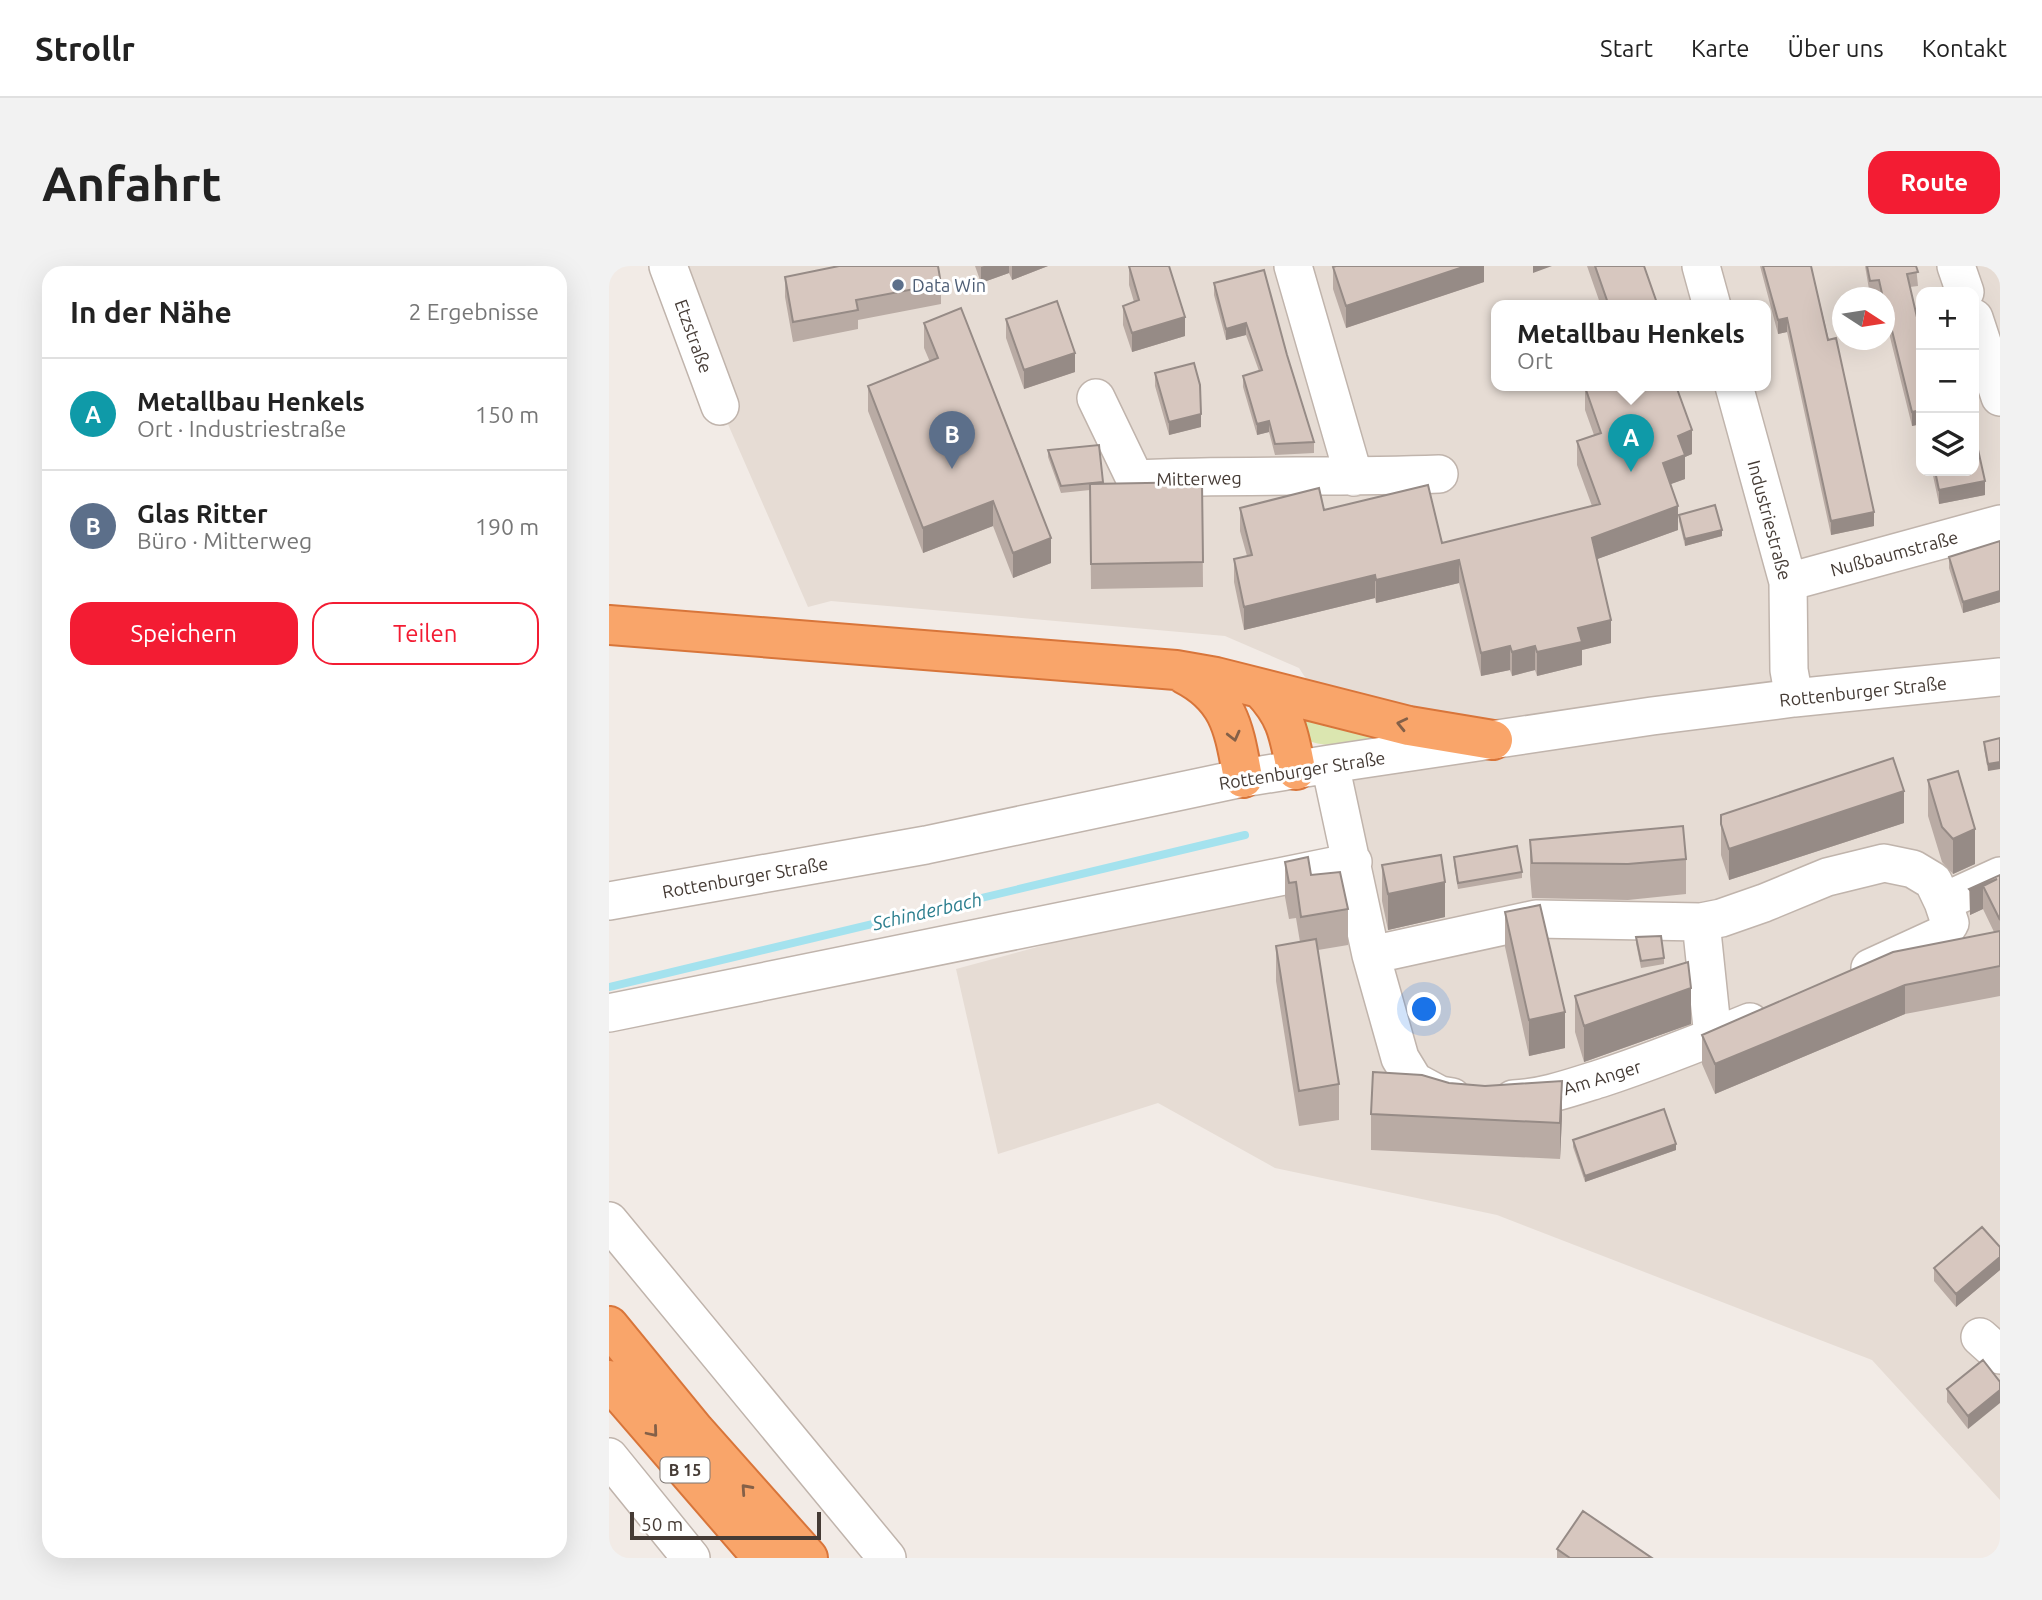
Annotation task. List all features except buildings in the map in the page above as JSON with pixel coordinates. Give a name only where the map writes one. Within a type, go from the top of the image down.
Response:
[{"type":"highway","points":[[609,625],[1176,670],[1216,677],[1409,726],[1493,740]]},
{"type":"highway","points":[[1176,670],[1199,682],[1221,702],[1234,729],[1243,778]]},
{"type":"highway","points":[[1262,689],[1277,706],[1313,767]]},
{"type":"highway","name":"B 15","points":[[609,1326],[695,1431],[808,1558]]},
{"type":"highway","name":"B 15","points":[[609,1380],[763,1558]]},
{"type":"street","name":"Etzstraße","points":[[669,266],[720,406]]},
{"type":"street","points":[[1293,266],[1354,478]]},
{"type":"street","points":[[1701,266],[1710,300]]},
{"type":"street","points":[[1956,266],[1963,287]]},
{"type":"street","points":[[1979,333],[2000,397]]},
{"type":"street","name":"Industriestraße","points":[[1735,391],[1788,582],[1789,670],[1794,698]]},
{"type":"street","name":"Mitterweg","points":[[1096,398],[1135,479],[1354,478],[1439,474]]},
{"type":"street","name":"Nußbaumstraße","points":[[1788,582],[2000,524]]},
{"type":"street","name":"Rottenburger Straße","points":[[609,901],[926,845],[1243,778],[1794,698],[2000,677]]},
{"type":"street","name":"Am Anger","points":[[1313,767],[1353,862],[1371,955],[1400,1058],[1414,1081],[1440,1095],[1472,1100],[1529,1098],[1574,1087],[1713,1037],[1780,1009]]},
{"type":"street","points":[[609,1013],[1353,862]]},
{"type":"street","points":[[1371,955],[1536,919],[1701,922],[1753,907],[1826,877],[1884,863],[1913,869],[1933,881],[1950,923],[1942,935],[1841,982]]},
{"type":"street","points":[[1943,902],[1995,878]]},
{"type":"street","points":[[1701,922],[1713,1037]]},
{"type":"street","points":[[609,1221],[887,1558]]},
{"type":"street","points":[[609,1457],[691,1558]]},
{"type":"shaded area","points":[[668,266],[2000,266],[2000,1500],[1872,1360],[1497,1215],[1275,1168],[1158,1103],[998,1154],[956,969],[1352,862],[1339,729],[1299,668],[1225,636],[831,601],[808,607],[720,406]]},
{"type":"green space","points":[[1299,716],[1376,737],[1332,745],[1314,743],[1306,739]]},
{"type":"waterway","name":"Schinderbach","points":[[609,987],[1245,835]]},
{"type":"place","name":"Data Win","points":[[898,285]]},
{"type":"place","name":"Glas Ritter","points":[[952,469]]},
{"type":"place","name":"Metallbau Henkels","points":[[1631,472]]}]
